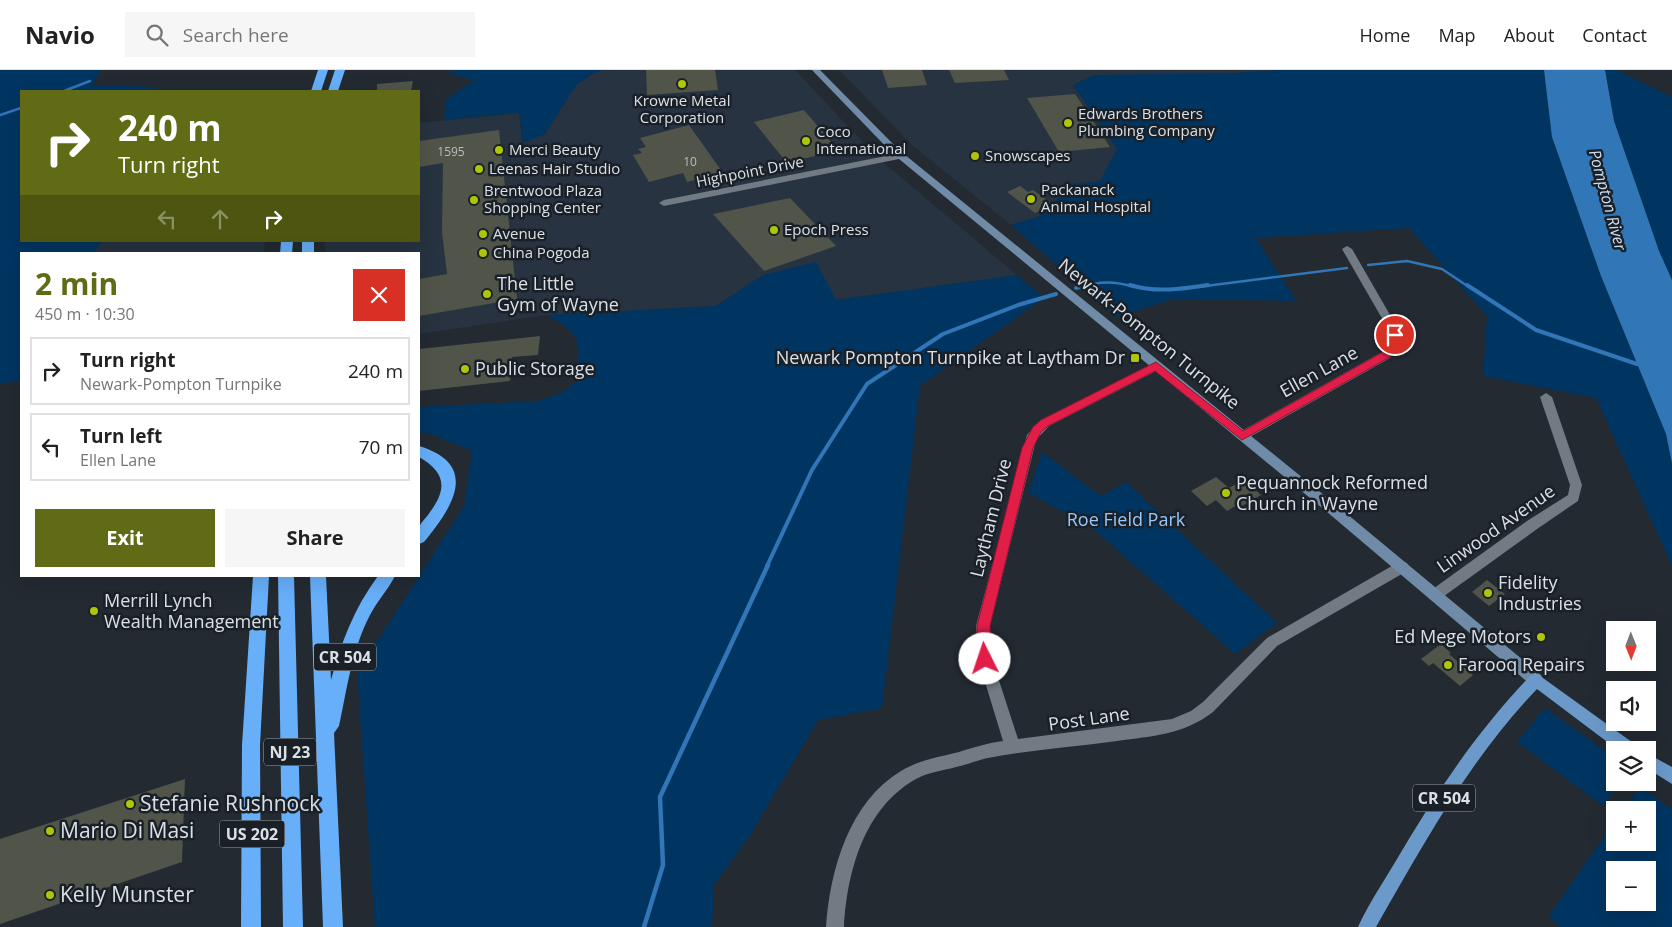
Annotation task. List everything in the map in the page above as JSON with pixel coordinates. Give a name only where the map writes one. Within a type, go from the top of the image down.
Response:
[{"type":"highway","points":[[316,90],[323,70]]},
{"type":"highway","points":[[334,90],[340,70]]},
{"type":"highway","points":[[420,451],[432,457],[443,466],[450,486],[446,502],[420,537]]},
{"type":"highway","name":"US 202","points":[[251,927],[251,745],[261,577]]},
{"type":"highway","name":"NJ 23","points":[[286,577],[293,927]]},
{"type":"highway","points":[[318,577],[333,927]]},
{"type":"highway","name":"CR 504","points":[[325,747],[342,668],[354,630],[368,601],[386,577]]},
{"type":"main road","name":"Newark-Pompton Turnpike","points":[[816,70],[857,114],[901,156],[1402,567],[1536,680],[1618,741]]},
{"type":"main road","name":"CR 504","points":[[1367,927],[1420,836],[1471,757],[1516,699],[1536,680]]},
{"type":"main road","points":[[1656,766],[1672,776]]},
{"type":"street","name":"Highpoint Drive","points":[[664,203],[901,156]]},
{"type":"street","name":"Ellen Lane","points":[[1242,436],[1392,349],[1395,335],[1392,327],[1347,249]]},
{"type":"street","name":"Laytham Drive","points":[[1013,748],[985,659],[983,626],[1029,443],[1037,430],[1045,423],[1156,366]]},
{"type":"street","name":"Linwood Avenue","points":[[1435,595],[1574,498],[1577,492],[1576,485],[1546,397]]},
{"type":"street","name":"Post Lane","points":[[835,927],[839,890],[857,834],[870,812],[885,793],[902,779],[921,768],[981,752],[1173,726],[1186,721],[1208,707],[1272,642],[1402,567]]},
{"type":"shaded area","points":[[603,70],[795,70],[878,158],[1017,275],[836,300],[763,275],[716,306],[547,315],[420,334],[420,252],[325,252],[325,242],[420,242],[420,123],[519,113],[522,142],[545,134],[576,85],[594,72]]},
{"type":"shaded area","points":[[839,70],[1281,70],[1073,85],[1117,149],[1100,182],[1072,184],[1041,216],[1011,225],[913,146]]},
{"type":"shaded area","points":[[101,242],[265,242],[264,252],[94,252]]},
{"type":"green space","points":[[0,70],[101,70],[92,85],[156,87],[154,90],[20,90],[20,242],[101,242],[94,252],[20,252],[20,380],[0,384]]},
{"type":"green space","points":[[456,70],[603,70],[594,73],[576,85],[545,134],[523,143],[519,113],[444,120],[446,100],[474,80],[447,73]]},
{"type":"green space","points":[[1281,70],[1544,70],[1552,137],[1601,276],[1666,434],[1672,463],[1672,566],[1596,398],[1483,376],[1487,316],[1409,228],[1256,238],[1296,301],[1173,299],[1116,317],[1011,225],[1041,216],[1072,184],[1100,181],[1117,149],[1073,85],[1094,75],[1237,73]]},
{"type":"green space","points":[[1605,70],[1616,70],[1672,97],[1672,280],[1659,251],[1614,121]]},
{"type":"green space","points":[[816,262],[836,300],[1017,275],[1044,298],[920,386],[882,708],[818,720],[751,834],[714,885],[712,927],[375,927],[357,673],[464,506],[472,451],[428,433],[420,433],[420,407],[539,401],[564,391],[575,382],[578,358],[577,342],[567,329],[547,315],[716,306],[763,275]]},
{"type":"green space","name":"Roe Field Park","points":[[1042,452],[1101,496],[1126,482],[1277,623],[1235,654],[1090,526],[1028,493]]},
{"type":"green space","points":[[1545,708],[1606,752],[1606,791],[1613,791],[1603,806],[1517,742]]},
{"type":"green space","points":[[1637,791],[1646,791],[1672,809],[1672,927],[1561,927],[1549,916],[1606,834],[1606,851],[1656,851],[1656,801],[1630,801]]},
{"type":"water","name":"Pompton River","points":[[1544,70],[1605,70],[1614,121],[1659,251],[1672,280],[1672,463],[1666,434],[1601,276],[1552,137]]},
{"type":"building","name":"Krowne Metal Corporation","points":[[646,70],[715,70],[718,90],[647,95]]},
{"type":"building","points":[[882,70],[922,70],[927,85],[888,88]]},
{"type":"building","points":[[949,70],[1004,70],[1009,80],[955,83]]},
{"type":"building","points":[[413,81],[411,90],[377,90],[377,84]]},
{"type":"building","name":"Edwards Brothers Plumbing Company","points":[[1075,94],[1110,147],[1059,152],[1027,98]]},
{"type":"building","name":"Coco International","points":[[804,110],[838,150],[787,163],[754,122]]},
{"type":"building","points":[[689,125],[723,173],[687,182],[683,173],[649,182],[633,155],[642,153],[638,149],[646,147],[640,138]]},
{"type":"building","name":"Brentwood Plaza Shopping Center","points":[[499,130],[517,299],[420,316],[420,279],[447,274],[442,232],[443,163],[420,167],[420,141]]},
{"type":"building","name":"Packanack Animal Hospital","points":[[1020,186],[1028,192],[1033,190],[1054,205],[1035,213],[1007,192]]},
{"type":"building","name":"Epoch Press","points":[[790,198],[836,246],[764,271],[713,214]]},
{"type":"building","name":"Public Storage","points":[[540,336],[538,355],[512,357],[510,381],[420,391],[420,349]]},
{"type":"building","name":"Pequannock Reformed Church in Wayne","points":[[1216,477],[1229,488],[1244,480],[1261,495],[1240,507],[1237,505],[1227,511],[1216,500],[1207,506],[1191,491]]},
{"type":"building","name":"Fidelity Industries","points":[[1487,580],[1505,594],[1489,606],[1472,592]]},
{"type":"building","name":"Farooq Repairs","points":[[1441,644],[1451,653],[1449,654],[1473,675],[1460,686],[1433,663],[1429,666],[1421,659]]},
{"type":"building","points":[[185,779],[182,862],[0,924],[0,839]]},
{"type":"waterway","points":[[67,90],[90,81]]},
{"type":"waterway","points":[[0,115],[20,108]]},
{"type":"waterway","points":[[1368,265],[1407,261],[1442,269],[1469,287]]},
{"type":"waterway","points":[[1198,287],[1347,268]]},
{"type":"waterway","points":[[1081,287],[1108,282],[1134,287]]},
{"type":"waterway","points":[[1076,288],[1086,285]]},
{"type":"waterway","points":[[1130,285],[1159,290],[1208,285]]},
{"type":"waterway","points":[[1467,285],[1536,330],[1637,364]]},
{"type":"waterway","points":[[767,566],[812,470],[867,384],[943,334],[1018,305],[1056,294]]},
{"type":"waterway","points":[[644,927],[663,865],[660,797],[768,565]]},
{"type":"place","name":"Krowne Metal Corporation","points":[[682,84]]},
{"type":"place","name":"Edwards Brothers Plumbing Company","points":[[1068,123]]},
{"type":"place","name":"Coco International","points":[[806,141]]},
{"type":"place","name":"Merci Beauty","points":[[499,150]]},
{"type":"place","name":"Snowscapes","points":[[975,156]]},
{"type":"place","name":"Leenas Hair Studio","points":[[479,169]]},
{"type":"place","name":"Packanack Animal Hospital","points":[[1031,199]]},
{"type":"place","name":"Brentwood Plaza Shopping Center","points":[[474,200]]},
{"type":"place","name":"Epoch Press","points":[[774,230]]},
{"type":"place","name":"Avenue","points":[[483,234]]},
{"type":"place","name":"China Pogoda","points":[[483,253]]},
{"type":"place","name":"The Little Gym of Wayne","points":[[487,294]]},
{"type":"place","name":"Newark Pompton Turnpike at Laytham Dr","points":[[1135,358]]},
{"type":"place","name":"Public Storage","points":[[465,369]]},
{"type":"place","name":"Pequannock Reformed Church in Wayne","points":[[1226,493]]},
{"type":"place","name":"Fidelity Industries","points":[[1488,593]]},
{"type":"place","name":"Merrill Lynch Wealth Management","points":[[94,611]]},
{"type":"place","name":"Ed Mege Motors","points":[[1541,637]]},
{"type":"place","name":"Farooq Repairs","points":[[1448,665]]},
{"type":"place","name":"Stefanie Rushnock","points":[[130,804]]},
{"type":"place","name":"Mario Di Masi","points":[[50,831]]},
{"type":"place","name":"Kelly Munster","points":[[50,895]]},
{"type":"route","points":[[985,659],[982,642],[983,626],[1027,448],[1031,438],[1045,423],[1156,366],[1242,436],[1386,354],[1392,349],[1395,335]]}]
